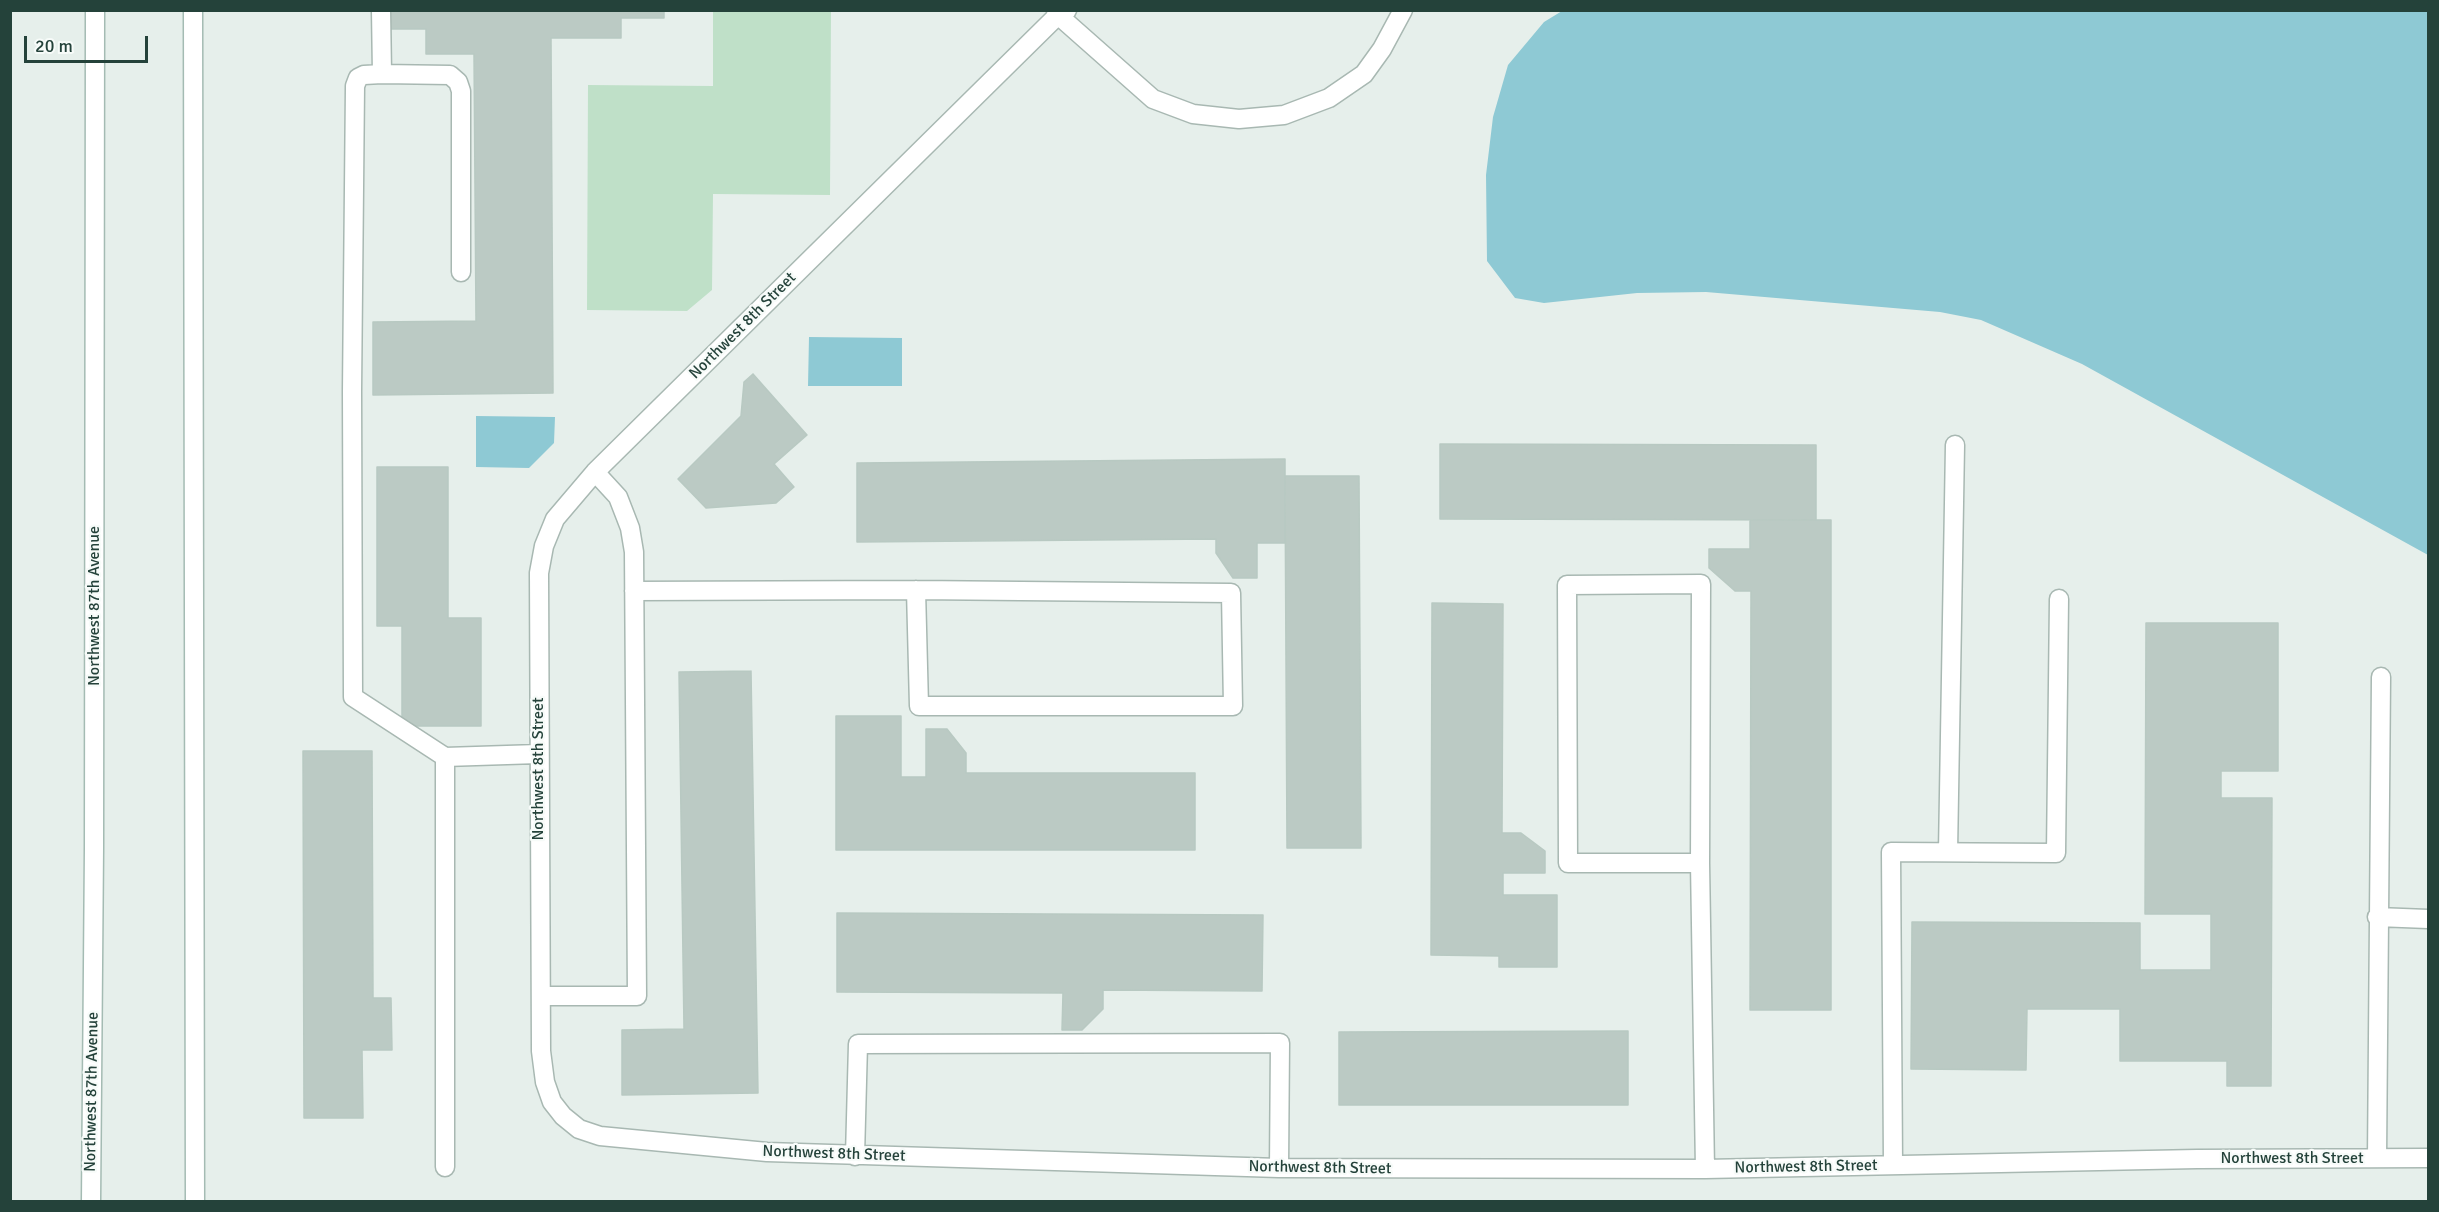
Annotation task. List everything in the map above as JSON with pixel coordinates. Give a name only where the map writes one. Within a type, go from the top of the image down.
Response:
[{"type":"main road","name":"Northwest 87th Avenue","points":[[90,1202],[94,848],[95,10]]},
{"type":"main road","points":[[193,10],[195,1202]]},
{"type":"main road","points":[[381,10],[382,74]]},
{"type":"main road","points":[[1041,10],[1060,12],[1153,99],[1193,114],[1239,119],[1284,115],[1329,98],[1364,74],[1382,49],[1403,10]]},
{"type":"main road","name":"Northwest 8th Street","points":[[1060,12],[595,472],[555,519],[544,546],[539,573],[541,1051],[545,1082],[552,1102],[563,1116],[579,1129],[600,1136],[767,1152],[1279,1168],[1705,1169],[2197,1159],[2428,1158]]},
{"type":"main road","points":[[461,272],[461,91],[458,82],[450,75],[382,74],[364,75],[358,78],[355,86],[352,391],[353,697],[446,757],[538,754]]},
{"type":"main road","points":[[1948,852],[1955,445]]},
{"type":"main road","points":[[541,996],[637,996],[634,552],[630,528],[618,496],[595,472]]},
{"type":"main road","points":[[1700,864],[1568,863],[1568,585],[1701,584],[1700,864],[1705,1169]]},
{"type":"main road","points":[[634,591],[916,590],[1232,593],[1233,706],[919,706],[916,590]]},
{"type":"main road","points":[[1893,1165],[1891,852],[2056,853],[2060,599]]},
{"type":"main road","points":[[2377,1158],[2377,918],[2381,677]]},
{"type":"main road","points":[[446,757],[446,1167]]},
{"type":"main road","points":[[2377,918],[2428,919]]},
{"type":"main road","points":[[855,1156],[858,1044],[1280,1043],[1279,1168]]},
{"type":"green space","points":[[713,11],[831,11],[830,195],[713,194],[712,290],[687,311],[587,310],[588,85],[713,86]]},
{"type":"water","points":[[1562,11],[2428,11],[2428,555],[2082,364],[1981,320],[1940,312],[1706,292],[1637,293],[1544,303],[1515,298],[1487,261],[1486,175],[1493,117],[1508,65],[1544,22]]},
{"type":"water","points":[[809,337],[902,338],[902,386],[808,386]]},
{"type":"water","points":[[476,416],[555,417],[554,443],[529,468],[476,467]]},
{"type":"building","points":[[385,10],[664,10],[664,18],[621,18],[621,38],[551,38],[553,393],[373,395],[373,322],[476,321],[474,54],[426,54],[426,29],[385,29]]},
{"type":"building","points":[[753,374],[807,435],[774,464],[794,487],[776,503],[706,508],[678,479],[741,416],[744,382]]},
{"type":"building","points":[[1440,444],[1816,445],[1816,520],[1440,519]]},
{"type":"building","points":[[1285,459],[1285,543],[1257,543],[1257,578],[1233,578],[1216,553],[1216,539],[857,542],[857,463]]},
{"type":"building","points":[[377,467],[448,467],[448,618],[481,618],[481,726],[402,726],[402,626],[377,626]]},
{"type":"building","points":[[1285,476],[1359,476],[1361,848],[1287,848]]},
{"type":"building","points":[[1750,520],[1831,520],[1831,1010],[1750,1010],[1751,591],[1735,591],[1709,568],[1709,549],[1750,549]]},
{"type":"building","points":[[1432,603],[1503,604],[1502,833],[1521,833],[1545,851],[1545,873],[1503,873],[1503,895],[1557,895],[1557,967],[1499,967],[1499,956],[1431,955]]},
{"type":"building","points":[[2146,623],[2278,623],[2278,771],[2221,771],[2221,798],[2272,798],[2271,1086],[2227,1086],[2227,1061],[2120,1061],[2120,1009],[2027,1009],[2026,1070],[1911,1069],[1912,922],[2140,923],[2140,970],[2211,970],[2211,914],[2145,914]]},
{"type":"building","points":[[751,671],[758,1093],[622,1095],[622,1030],[684,1029],[679,672]]},
{"type":"building","points":[[836,716],[901,716],[901,777],[926,777],[926,729],[947,729],[966,753],[966,773],[1195,773],[1195,850],[836,850]]},
{"type":"building","points":[[303,751],[372,751],[373,998],[391,998],[392,1050],[362,1050],[363,1118],[304,1118]]},
{"type":"building","points":[[837,913],[1263,915],[1262,991],[1103,990],[1103,1009],[1082,1030],[1062,1030],[1063,993],[837,992]]},
{"type":"building","points":[[1628,1031],[1628,1105],[1339,1105],[1339,1032]]}]
